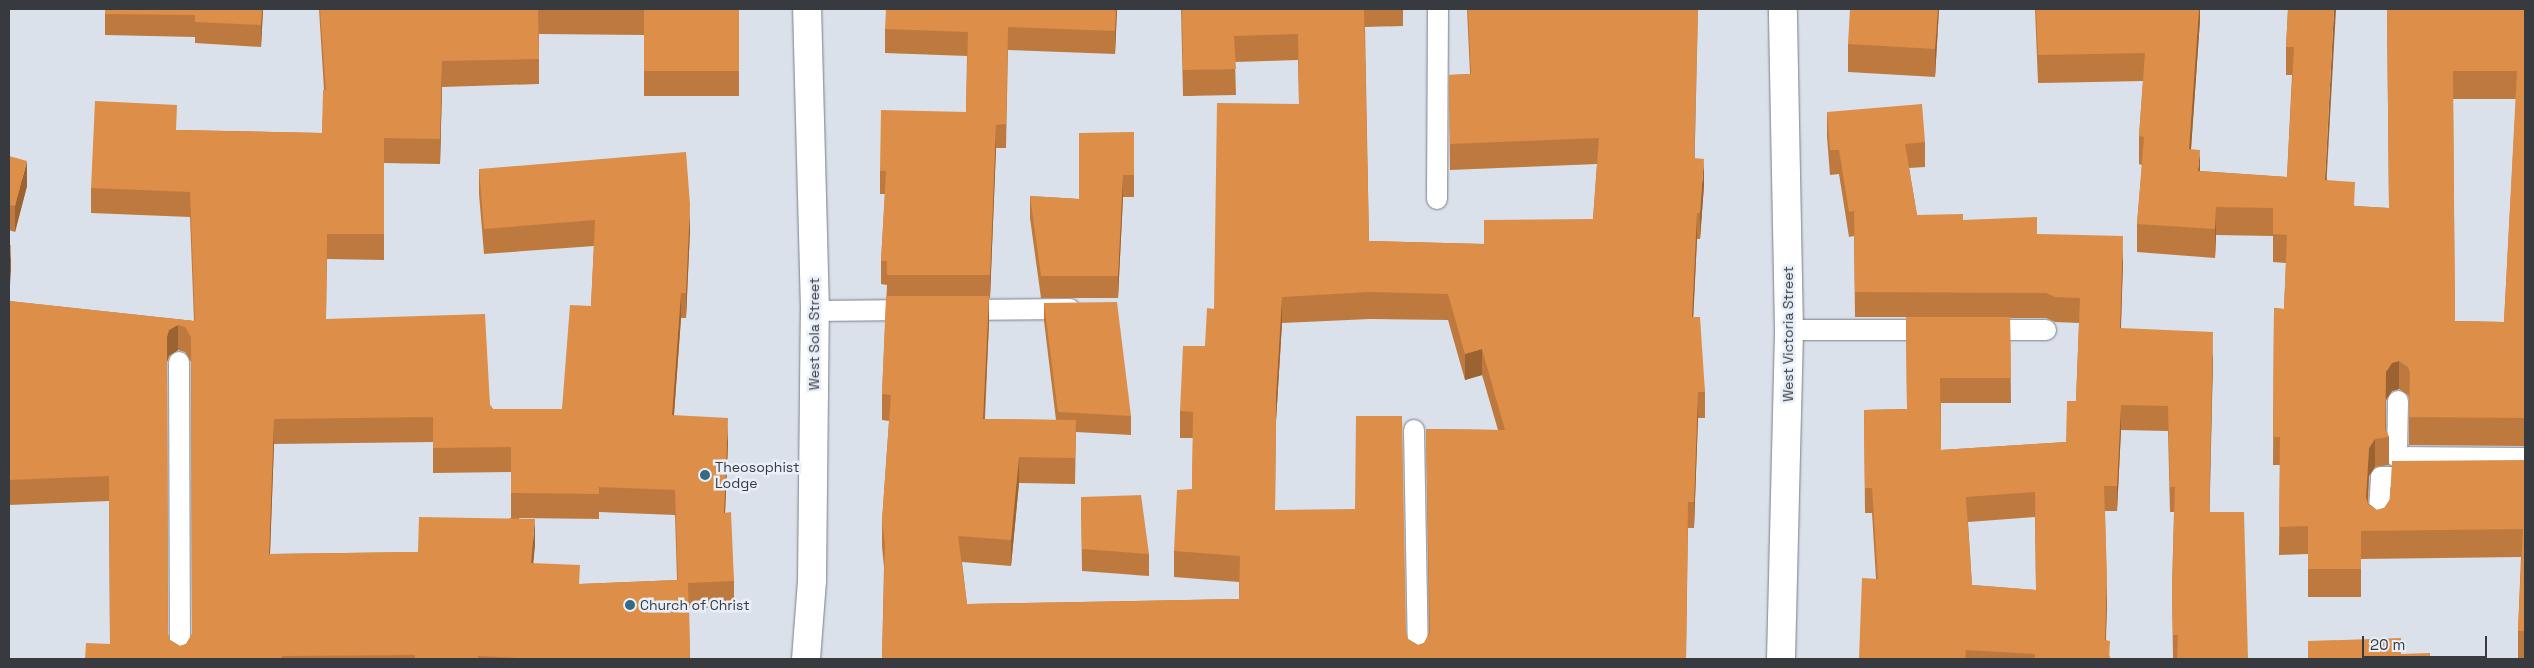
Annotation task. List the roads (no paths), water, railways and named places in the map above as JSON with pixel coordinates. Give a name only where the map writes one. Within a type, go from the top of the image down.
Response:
[{"type":"street","name":"West Sola Street","points":[[806,659],[812,581],[815,311],[807,9]]},
{"type":"street","name":"West Victoria Street","points":[[1780,659],[1789,330],[1783,9]]},
{"type":"lane","points":[[1437,199],[1438,9]]},
{"type":"lane","points":[[815,311],[1086,309]]},
{"type":"lane","points":[[1789,330],[2046,330]]},
{"type":"lane","points":[[179,362],[180,659]]},
{"type":"lane","points":[[2398,401],[2396,457],[2525,458]]},
{"type":"lane","points":[[1414,430],[1418,659]]},
{"type":"lane","points":[[2378,526],[2381,477],[2525,476]]},
{"type":"place","name":"Theosophist Lodge","points":[[705,475]]},
{"type":"place","name":"Church of Christ","points":[[630,605]]}]
